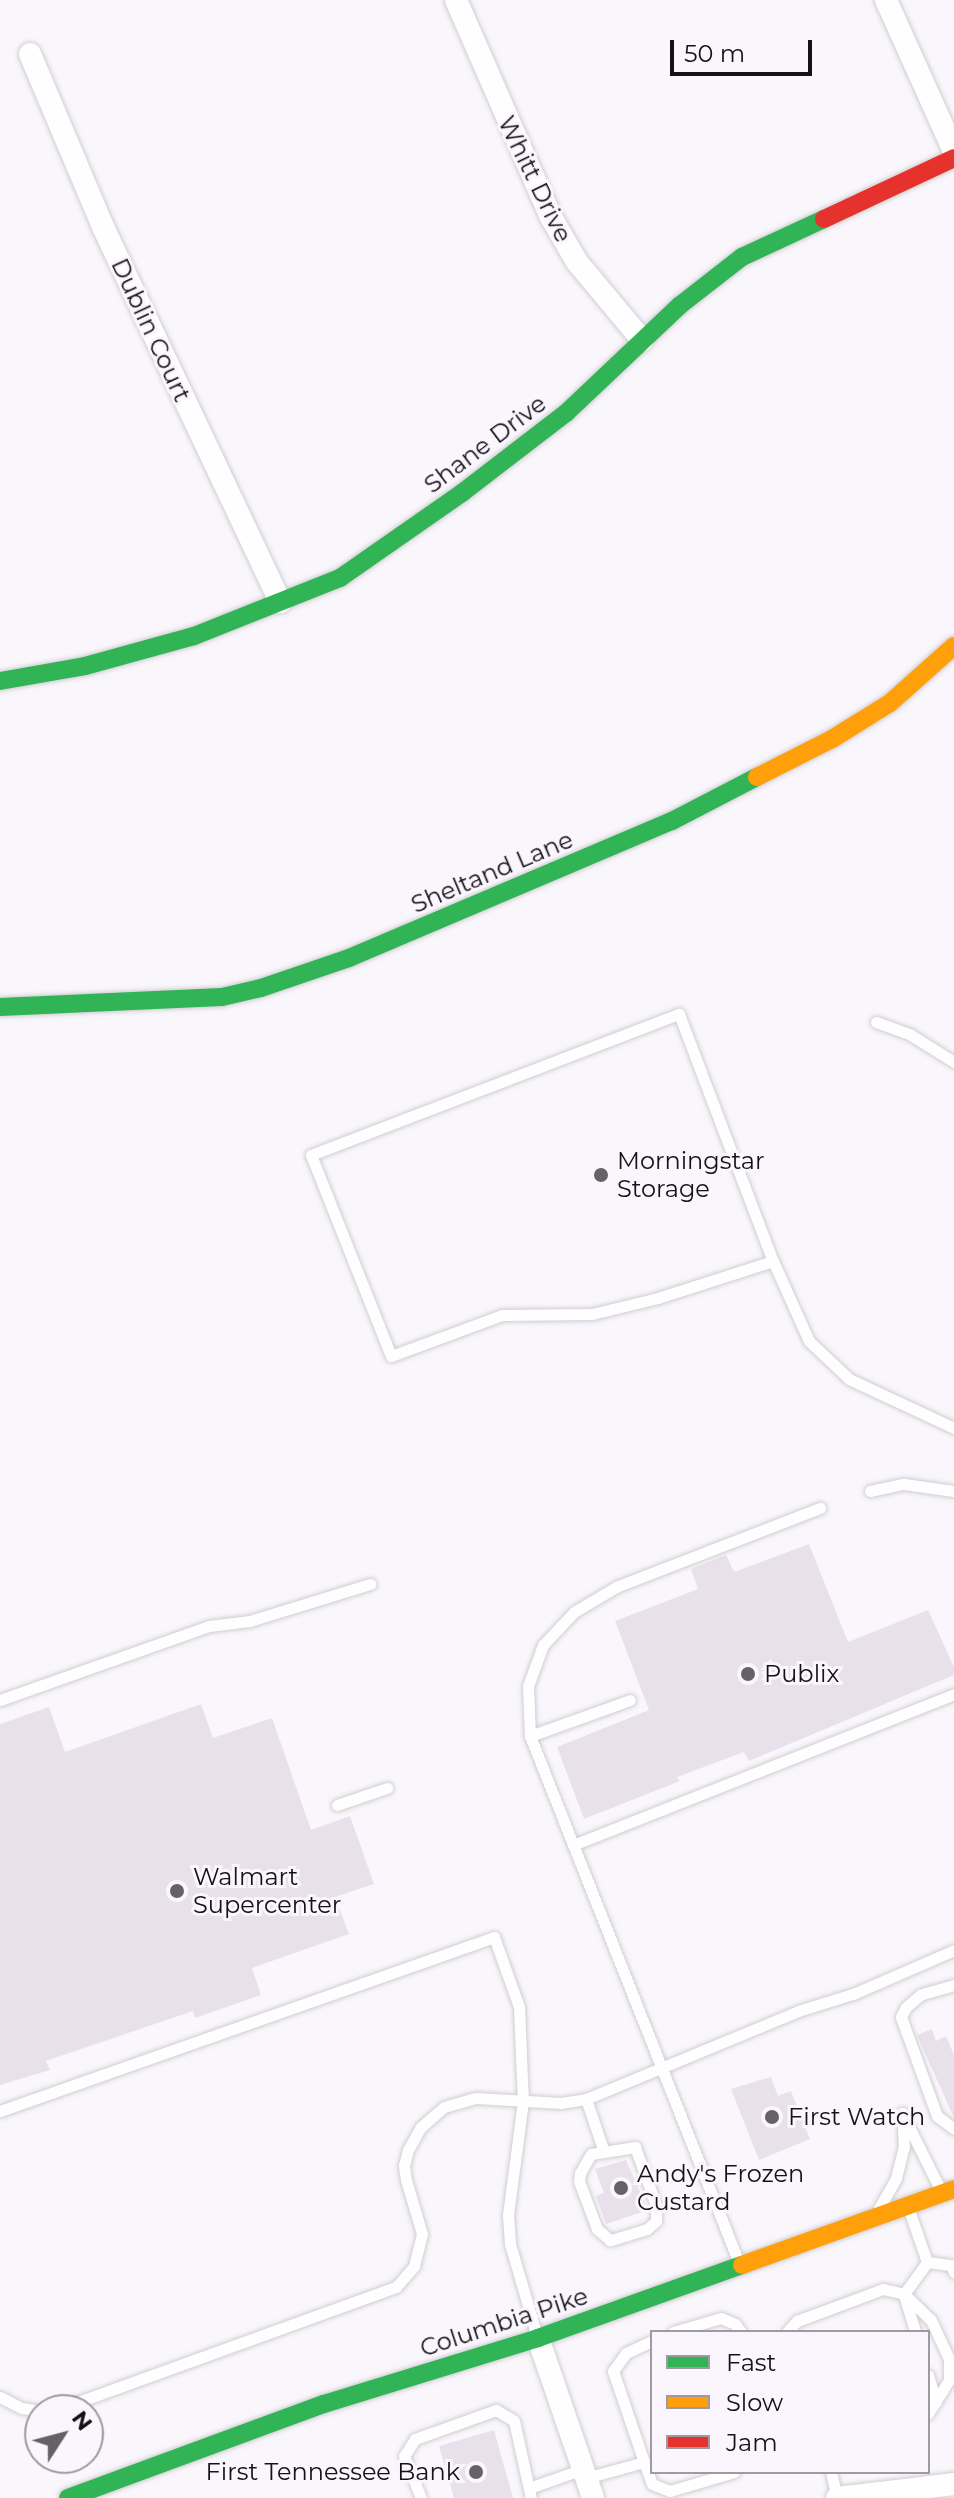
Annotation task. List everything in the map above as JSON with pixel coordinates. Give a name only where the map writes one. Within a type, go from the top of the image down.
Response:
[{"type":"street","name":"Whitt Drive","points":[[456,0],[551,217],[577,262],[642,340]]},
{"type":"street","points":[[886,0],[954,151]]},
{"type":"street","name":"Dublin Court","points":[[30,54],[103,227],[280,602]]},
{"type":"street","name":"Shane Drive","points":[[0,681],[85,666],[194,636],[340,578],[462,493],[566,413],[642,340],[708,282],[742,257],[954,158]]},
{"type":"street","name":"Sheltand Lane","points":[[0,1007],[222,997],[261,988],[349,958],[672,821],[832,739],[890,703],[954,646]]},
{"type":"street","name":"Columbia Pike","points":[[68,2498],[324,2404],[538,2338],[740,2263],[948,2191]]},
{"type":"street","points":[[538,2338],[587,2482]]},
{"type":"street","points":[[837,2498],[954,2484]]},
{"type":"lane","points":[[773,1261],[658,1298],[592,1314],[502,1315],[391,1356],[311,1155],[679,1014],[773,1261],[809,1341],[849,1379],[954,1428]]},
{"type":"lane","points":[[876,1022],[911,1035],[954,1062]]},
{"type":"lane","points":[[870,1491],[904,1484],[954,1491]]},
{"type":"lane","points":[[740,2263],[530,1736],[528,1686],[543,1645],[574,1612],[616,1587],[820,1508]]},
{"type":"lane","points":[[0,1700],[209,1626],[250,1621],[370,1584]]},
{"type":"lane","points":[[573,1845],[954,1694]]},
{"type":"lane","points":[[530,1736],[630,1700]]},
{"type":"lane","points":[[337,1805],[387,1788]]},
{"type":"lane","points":[[0,2111],[494,1937],[519,2007],[523,2101],[508,2215],[510,2244],[538,2338]]},
{"type":"lane","points":[[100,2394],[396,2287],[414,2266],[422,2234],[410,2198],[404,2165],[413,2138],[430,2117],[459,2101],[476,2098],[561,2103],[586,2099],[798,2011],[853,1994],[954,1950]]},
{"type":"lane","points":[[954,1985],[920,1995],[906,2007],[901,2017],[937,2116],[954,2129]]},
{"type":"lane","points":[[586,2099],[603,2149]]},
{"type":"lane","points":[[874,2218],[896,2178],[904,2147],[902,2113],[948,2191]]},
{"type":"lane","points":[[635,2147],[657,2214],[652,2226],[615,2241],[600,2233],[579,2181],[591,2154],[603,2149],[635,2147]]},
{"type":"lane","points":[[908,2206],[927,2262]]},
{"type":"lane","points":[[927,2262],[951,2265],[954,2272]]},
{"type":"lane","points":[[904,2294],[927,2262]]},
{"type":"lane","points":[[789,2330],[797,2321],[883,2289],[904,2294],[931,2320],[949,2359],[949,2380],[930,2411]]},
{"type":"lane","points":[[904,2294],[914,2330]]},
{"type":"lane","points":[[680,2330],[721,2318],[735,2324],[740,2330]]},
{"type":"lane","points":[[650,2342],[626,2353],[613,2371],[652,2484],[670,2491],[721,2474]]},
{"type":"lane","points":[[930,2382],[936,2402]]},
{"type":"lane","points":[[0,2397],[24,2408]]},
{"type":"lane","points":[[421,2498],[404,2456],[415,2439],[496,2410],[514,2421],[530,2493],[587,2482],[644,2462]]},
{"type":"lane","points":[[831,2474],[837,2498]]},
{"type":"lane","points":[[689,2485],[691,2498]]},
{"type":"building","name":"Publix","points":[[809,1544],[848,1642],[928,1610],[954,1667],[954,1675],[749,1761],[744,1752],[677,1777],[680,1781],[584,1819],[557,1747],[649,1710],[615,1621],[698,1589],[691,1569],[726,1555],[734,1572]]},
{"type":"building","name":"Walmart Supercenter","points":[[201,1704],[213,1738],[272,1718],[311,1830],[350,1816],[374,1884],[335,1897],[349,1934],[252,1968],[261,1995],[195,2018],[193,2011],[46,2061],[50,2070],[0,2085],[0,1724],[49,1707],[65,1752]]},
{"type":"building","points":[[932,2029],[936,2041],[946,2036],[954,2055],[954,2118],[917,2035]]},
{"type":"building","name":"First Watch","points":[[771,2077],[778,2096],[791,2091],[810,2139],[759,2160],[731,2089]]},
{"type":"building","name":"Andy's Frozen Custard","points":[[626,2160],[648,2210],[606,2224],[596,2196],[604,2193],[595,2169]]},
{"type":"building","name":"First Tennessee Bank","points":[[494,2430],[513,2498],[454,2498],[439,2446]]},
{"type":"traffic: fast","points":[[0,681],[85,666],[194,636],[340,578],[462,493],[566,413],[679,306],[742,257],[824,219]]},
{"type":"traffic: fast","points":[[0,1007],[222,997],[261,988],[349,958],[672,821],[757,777]]},
{"type":"traffic: fast","points":[[68,2498],[324,2404],[538,2338],[742,2265]]},
{"type":"traffic: slow","points":[[757,777],[832,739],[890,703],[954,646]]},
{"type":"traffic: slow","points":[[742,2265],[954,2189]]},
{"type":"traffic: jam","points":[[824,219],[954,158]]},
{"type":"place","name":"Morningstar Storage","points":[[601,1175]]},
{"type":"place","name":"Publix","points":[[748,1674]]},
{"type":"place","name":"Walmart Supercenter","points":[[177,1891]]},
{"type":"place","name":"First Watch","points":[[772,2117]]},
{"type":"place","name":"Andy's Frozen Custard","points":[[621,2188]]},
{"type":"place","name":"First Tennessee Bank","points":[[476,2472]]}]
